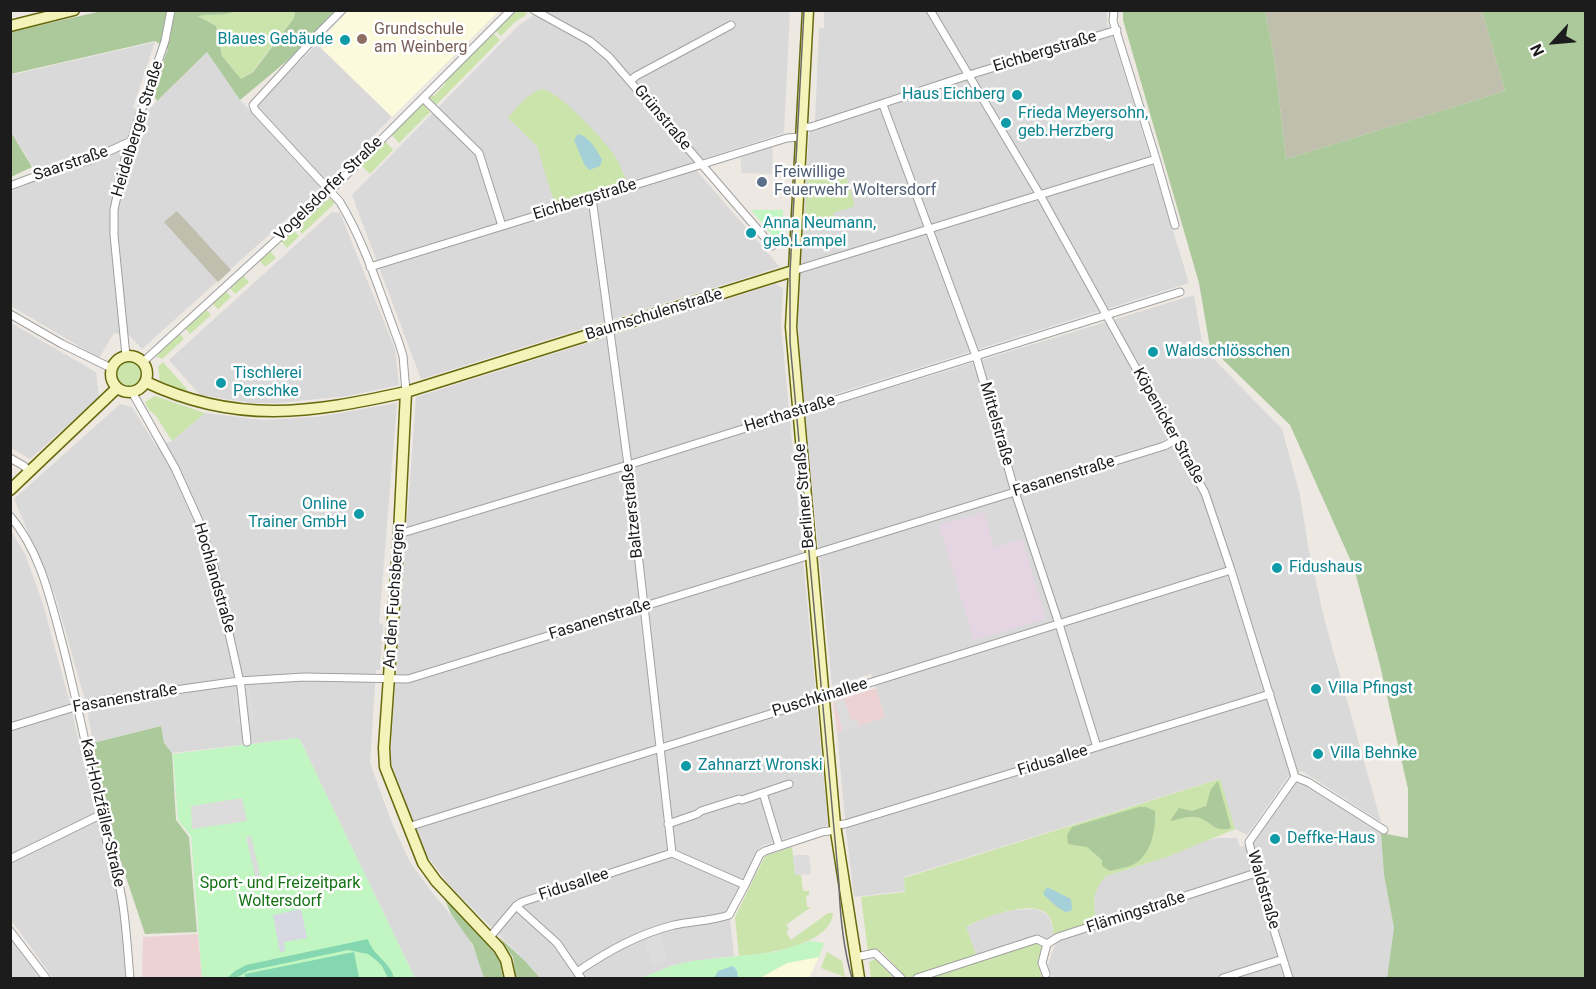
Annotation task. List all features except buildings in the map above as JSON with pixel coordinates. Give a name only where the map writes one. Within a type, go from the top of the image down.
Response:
[{"type":"street","points":[[10,26],[74,10]]},
{"type":"street","name":"Heidelberger Straße","points":[[126,356],[114,235],[114,210],[118,185],[165,41],[171,10]]},
{"type":"street","name":"An den Fuchsbergen","points":[[342,10],[253,105],[255,110],[330,191],[346,213],[370,267],[399,343],[406,392],[384,748],[385,767],[423,863],[490,937],[506,960],[510,978]]},
{"type":"street","name":"Vogelsdorfer Straße","points":[[143,362],[330,191],[511,10]]},
{"type":"street","name":"Grünstraße","points":[[534,10],[590,41],[609,57],[772,246]]},
{"type":"street","name":"Berliner Straße","points":[[808,10],[791,327],[836,828],[859,978]]},
{"type":"street","name":"Köpenicker Straße","points":[[930,10],[1040,195],[1176,440],[1212,510],[1295,777]]},
{"type":"street","points":[[1114,10],[1113,21],[1175,225]]},
{"type":"street","points":[[630,81],[731,25]]},
{"type":"street","name":"Eichbergstraße","points":[[370,267],[787,138],[809,128],[969,75],[1117,30]]},
{"type":"street","points":[[423,98],[479,153],[502,226]]},
{"type":"street","name":"Mittelstraße","points":[[883,105],[976,357],[1015,492],[1097,747]]},
{"type":"street","name":"Saarstraße","points":[[10,186],[56,169],[88,161],[131,141]]},
{"type":"street","name":"Baumschulenstraße","points":[[146,382],[198,402],[231,409],[252,410],[320,408],[406,392],[1156,159]]},
{"type":"street","name":"Baltzerstraße","points":[[592,198],[628,465],[668,824]]},
{"type":"street","name":"Herthastraße","points":[[399,534],[628,465],[1180,292]]},
{"type":"street","points":[[10,314],[62,344],[111,368]]},
{"type":"street","points":[[126,356],[135,356],[143,362],[147,371],[146,382],[138,390],[127,392],[117,388],[111,379],[111,368],[117,360],[126,356]]},
{"type":"street","points":[[10,490],[117,388]]},
{"type":"street","name":"Hochlandstraße","points":[[132,392],[175,468],[199,521],[220,589],[239,681],[247,742]]},
{"type":"street","name":"Fasanenstraße","points":[[10,726],[78,706],[139,694],[239,681],[304,677],[408,679],[811,556],[1164,446],[1176,440]]},
{"type":"street","points":[[10,458],[24,465],[30,472]]},
{"type":"street","name":"Karl-Holzfäller-Straße","points":[[10,516],[32,550],[43,577],[78,706],[100,815],[121,893],[130,978]]},
{"type":"street","name":"Puschkinallee","points":[[408,827],[1231,570]]},
{"type":"street","name":"Fidusallee","points":[[579,975],[621,945],[650,932],[729,915],[760,854],[779,846],[1270,694]]},
{"type":"street","points":[[1295,777],[1308,782],[1384,830]]},
{"type":"street","name":"Waldstraße","points":[[1289,978],[1256,873],[1249,842],[1295,777]]},
{"type":"street","points":[[745,885],[672,853],[668,824],[701,811],[789,784]]},
{"type":"street","points":[[763,793],[779,846]]},
{"type":"street","points":[[10,859],[100,815]]},
{"type":"street","name":"Fidusallee","points":[[490,937],[522,902],[672,853]]},
{"type":"street","name":"Flämingstraße","points":[[1047,944],[1058,937],[1256,873]]},
{"type":"street","points":[[516,906],[557,944],[579,975]]},
{"type":"street","points":[[10,931],[46,978]]},
{"type":"street","points":[[917,978],[1037,939],[1047,944],[1042,963],[1046,974]]},
{"type":"street","points":[[856,957],[875,953],[900,978]]},
{"type":"street","points":[[1222,978],[1283,959]]},
{"type":"shaded area","points":[[348,11],[499,11],[392,117],[317,44]]},
{"type":"shaded area","points":[[541,11],[790,11],[784,133],[690,163],[780,267],[421,379],[352,195],[519,25]]},
{"type":"shaded area","points":[[824,11],[1107,11],[1107,24],[1189,283],[804,404],[797,317],[809,134],[815,121],[819,28],[824,28]]},
{"type":"shaded area","points":[[1265,11],[1482,11],[1505,91],[1286,159],[1274,56]]},
{"type":"shaded area","points":[[155,42],[133,107],[146,118],[149,109],[207,52],[240,100],[321,188],[142,349],[130,336],[114,333],[99,358],[11,306],[11,192],[36,180],[33,167],[11,131],[11,75]]},
{"type":"shaded area","points":[[317,44],[392,117],[327,182],[256,106]]},
{"type":"shaded area","points":[[773,145],[772,174],[741,173],[741,155]]},
{"type":"shaded area","points":[[177,211],[231,270],[218,282],[164,222]]},
{"type":"shaded area","points":[[332,212],[340,213],[395,349],[399,385],[348,396],[277,403],[250,403],[200,395],[169,360]]},
{"type":"shaded area","points":[[776,284],[783,289],[781,325],[828,824],[764,845],[756,851],[729,910],[734,956],[692,961],[671,966],[641,978],[540,978],[450,886],[425,853],[390,760],[416,397]]},
{"type":"shaded area","points":[[1194,295],[1203,348],[1282,429],[1300,495],[1308,546],[1324,618],[1381,822],[1302,771],[1288,777],[1247,835],[1235,829],[1219,779],[904,877],[905,891],[854,897],[837,733],[885,717],[871,674],[832,686],[805,414]]},
{"type":"shaded area","points":[[11,323],[96,372],[99,397],[30,459],[11,448]]},
{"type":"shaded area","points":[[397,403],[379,623],[383,624],[380,670],[376,670],[370,763],[392,823],[410,862],[465,932],[477,955],[484,978],[415,978],[299,738],[172,753],[164,743],[160,726],[93,743],[85,700],[55,595],[14,499],[120,404],[132,407],[156,446],[172,441],[205,413],[261,420],[317,417]]},
{"type":"shaded area","points":[[984,512],[994,548],[1022,539],[1046,619],[974,640],[939,525]]},
{"type":"shaded area","points":[[10,529],[25,554],[42,601],[70,703],[94,808],[122,907],[127,978],[53,978],[11,920]]},
{"type":"shaded area","points":[[247,683],[251,693],[254,722],[251,722],[248,694],[244,684]]},
{"type":"shaded area","points":[[876,688],[885,717],[837,733],[833,702]]},
{"type":"shaded area","points":[[238,694],[241,724],[237,724],[233,695]]},
{"type":"shaded area","points":[[844,699],[851,720],[857,718],[859,725],[843,731],[835,702]]},
{"type":"shaded area","points":[[1296,781],[1307,784],[1381,833],[1384,875],[1394,928],[1387,978],[1052,978],[1048,965],[1055,945],[1039,937],[977,957],[966,927],[991,915],[1014,910],[1035,909],[1049,916],[1054,935],[1097,921],[1094,909],[1095,893],[1099,883],[1106,876],[1167,857],[1203,841],[1237,838],[1240,847],[1252,843]]},
{"type":"shaded area","points":[[242,798],[247,821],[192,829],[191,806]]},
{"type":"shaded area","points":[[251,836],[262,883],[257,884],[246,837]]},
{"type":"shaded area","points":[[809,855],[811,874],[795,875],[793,856]]},
{"type":"shaded area","points":[[301,909],[307,938],[284,942],[285,951],[280,952],[273,915]]},
{"type":"shaded area","points":[[198,934],[202,978],[142,978],[143,937]]},
{"type":"shaded area","points":[[660,934],[667,960],[652,965],[644,940]]},
{"type":"shaded area","points":[[11,939],[40,978],[11,978]]},
{"type":"shaded area","points":[[819,957],[809,978],[760,978],[787,963]]},
{"type":"green space","points":[[235,10],[295,11],[294,18],[252,72],[241,79],[222,56],[216,26],[197,15],[221,14]]},
{"type":"green space","points":[[102,11],[235,11],[198,16],[216,26],[222,56],[241,79],[253,72],[294,18],[295,11],[335,11],[288,60],[240,100],[207,52],[157,101],[152,91],[168,49],[155,41],[11,74],[10,32]]},
{"type":"green space","points":[[515,11],[523,11],[527,14],[501,36],[495,30]]},
{"type":"green space","points":[[1123,11],[1265,11],[1274,56],[1286,159],[1505,91],[1482,11],[1585,11],[1585,978],[1387,978],[1394,928],[1384,875],[1381,833],[1408,838],[1408,789],[1380,665],[1354,568],[1290,425],[1210,347],[1199,283],[1123,20]]},
{"type":"green space","points":[[492,32],[500,40],[436,105],[428,98],[434,96],[446,83],[444,81]]},
{"type":"green space","points":[[542,89],[550,92],[570,107],[602,139],[615,156],[627,182],[555,205],[537,146],[508,118],[527,97]]},
{"type":"green space","points":[[422,103],[430,112],[399,143],[391,134]]},
{"type":"green space","points":[[11,132],[32,167],[10,177]]},
{"type":"green space","points":[[385,141],[393,150],[370,174],[361,165]]},
{"type":"green space","points":[[808,168],[844,170],[855,206],[833,213],[837,226],[805,225]]},
{"type":"green space","points":[[328,199],[332,199],[335,203],[302,234],[296,227]]},
{"type":"green space","points":[[751,210],[783,210],[784,249]]},
{"type":"green space","points":[[293,230],[299,236],[287,248],[281,241]]},
{"type":"green space","points":[[270,251],[276,258],[265,267],[259,260]]},
{"type":"green space","points":[[243,275],[249,282],[235,294],[229,287]]},
{"type":"green space","points":[[226,291],[231,297],[218,309],[212,303]]},
{"type":"green space","points":[[206,309],[211,315],[190,334],[185,328]]},
{"type":"green space","points":[[180,334],[184,339],[162,359],[156,356]]},
{"type":"green space","points":[[129,360],[139,364],[143,374],[139,384],[129,388],[119,384],[115,374],[119,364]]},
{"type":"green space","points":[[163,362],[187,389],[185,393],[160,382],[158,367]]},
{"type":"green space","points":[[155,396],[205,413],[172,441],[145,402]]},
{"type":"green space","points":[[161,726],[164,743],[172,753],[176,820],[189,837],[197,932],[145,934],[104,811],[93,743]]},
{"type":"green space","name":"Sport- und Freizeitpark Woltersdorf","points":[[299,738],[415,978],[202,978],[191,836],[178,820],[173,754]]},
{"type":"green space","points":[[1220,779],[1235,829],[1167,857],[1106,876],[1096,891],[1094,909],[1097,921],[1054,935],[1049,916],[1042,911],[1032,908],[1008,911],[966,927],[977,957],[910,978],[907,978],[882,952],[868,952],[861,897],[905,892],[904,878]]},
{"type":"green space","points":[[1218,781],[1231,828],[1220,829],[1195,817],[1170,821],[1179,808],[1192,811],[1206,806],[1211,789]]},
{"type":"green space","points":[[1139,807],[1155,811],[1153,835],[1143,857],[1130,866],[1110,871],[1102,866],[1102,860],[1087,847],[1068,844],[1067,835],[1072,827]]},
{"type":"green space","points":[[792,847],[795,875],[801,875],[803,891],[809,891],[809,895],[806,896],[807,907],[811,907],[786,925],[789,929],[786,932],[791,940],[828,913],[833,913],[829,924],[809,941],[795,946],[739,956],[735,917],[765,856]]},
{"type":"green space","points":[[443,895],[499,958],[503,978],[484,978],[473,945],[451,914]]},
{"type":"green space","points":[[499,937],[540,978],[516,978],[513,957]]},
{"type":"green space","points":[[368,939],[373,949],[389,967],[394,978],[388,978],[382,966],[368,954],[348,950],[248,971],[236,978],[227,978],[246,965]]},
{"type":"green space","points":[[811,941],[824,943],[819,957],[787,963],[760,978],[641,978],[671,966],[692,961],[775,952]]},
{"type":"green space","points":[[1034,943],[1043,946],[1039,963],[1042,978],[926,978]]},
{"type":"green space","points":[[354,952],[359,978],[245,978],[245,974]]},
{"type":"green space","points":[[827,952],[842,961],[845,977],[821,968]]},
{"type":"green space","points":[[875,959],[894,978],[871,978],[869,962]]},
{"type":"water","points":[[578,134],[589,140],[595,148],[602,160],[600,166],[589,170],[584,164],[574,140]]},
{"type":"water","points":[[1047,887],[1071,899],[1071,911],[1065,912],[1043,894]]},
{"type":"water","points":[[733,966],[738,978],[714,978],[718,971]]},
{"type":"tram line","points":[[804,10],[790,272],[790,342],[841,920],[852,978]]},
{"type":"place","name":"Grundschule am Weinberg","points":[[362,39]]},
{"type":"place","name":"Blaues Gebäude","points":[[345,40]]},
{"type":"place","name":"Haus Eichberg","points":[[1017,95]]},
{"type":"place","name":"Frieda Meyersohn, geb.Herzberg","points":[[1006,123]]},
{"type":"place","name":"Freiwillige Feuerwehr Woltersdorf","points":[[762,182]]},
{"type":"place","name":"Anna Neumann, geb.Lampel","points":[[751,233]]},
{"type":"place","name":"Waldschlösschen","points":[[1153,352]]},
{"type":"place","name":"Tischlerei Perschke","points":[[221,383]]},
{"type":"place","name":"Online Trainer GmbH","points":[[359,514]]},
{"type":"place","name":"Fidushaus","points":[[1277,568]]},
{"type":"place","name":"Villa Pfingst","points":[[1316,689]]},
{"type":"place","name":"Villa Behnke","points":[[1318,754]]},
{"type":"place","name":"Zahnarzt Wronski","points":[[686,766]]},
{"type":"place","name":"Deffke-Haus","points":[[1275,839]]}]
